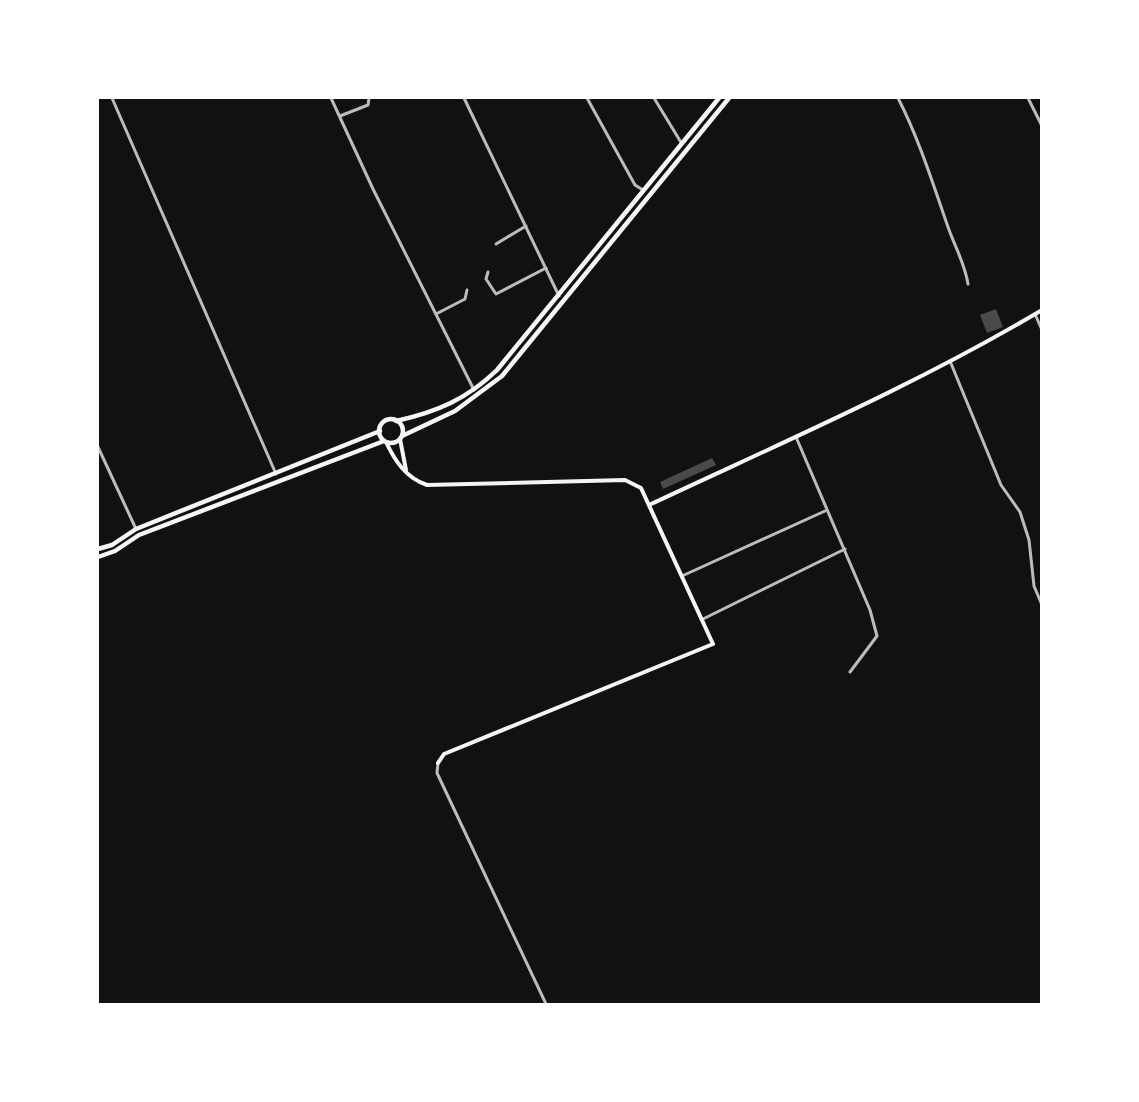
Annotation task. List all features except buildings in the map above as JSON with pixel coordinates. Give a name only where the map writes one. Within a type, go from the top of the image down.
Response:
[{"type":"highway","points":[[98,549],[112,545],[136,529],[380,431],[385,422],[443,408],[474,391],[507,360],[719,98]]},
{"type":"highway","points":[[98,557],[115,550],[139,535],[278,479],[385,441],[394,443],[455,411],[502,376],[729,98]]},
{"type":"highway","points":[[396,421],[402,427],[401,438]]},
{"type":"highway","points":[[380,431],[385,441]]},
{"type":"main road","points":[[649,505],[796,437],[950,361],[1041,310]]},
{"type":"main road","points":[[401,438],[406,471]]},
{"type":"main road","points":[[385,441],[394,459],[417,482],[441,486],[625,480],[641,488],[713,644],[444,754],[438,764]]},
{"type":"street","points":[[112,98],[276,474]]},
{"type":"street","points":[[331,98],[474,391]]},
{"type":"street","points":[[340,116],[368,105],[369,98]]},
{"type":"street","points":[[464,98],[559,296]]},
{"type":"street","points":[[587,98],[635,185],[644,191]]},
{"type":"street","points":[[654,98],[682,144]]},
{"type":"street","points":[[898,98],[909,118],[954,244],[965,267],[968,284]]},
{"type":"street","points":[[1028,98],[1041,126]]},
{"type":"street","points":[[496,244],[526,226]]},
{"type":"street","points":[[488,272],[486,279],[496,294],[546,268]]},
{"type":"street","points":[[436,314],[465,299],[467,290]]},
{"type":"street","points":[[1035,314],[1041,330]]},
{"type":"street","points":[[950,361],[1001,485],[1020,512],[1029,540],[1034,586],[1041,605]]},
{"type":"street","points":[[796,437],[825,511],[845,549],[878,636],[850,672]]},
{"type":"street","points":[[98,447],[136,529]]},
{"type":"street","points":[[682,576],[825,511]]},
{"type":"street","points":[[703,619],[845,549]]},
{"type":"street","points":[[438,764],[437,773],[546,1005]]}]
